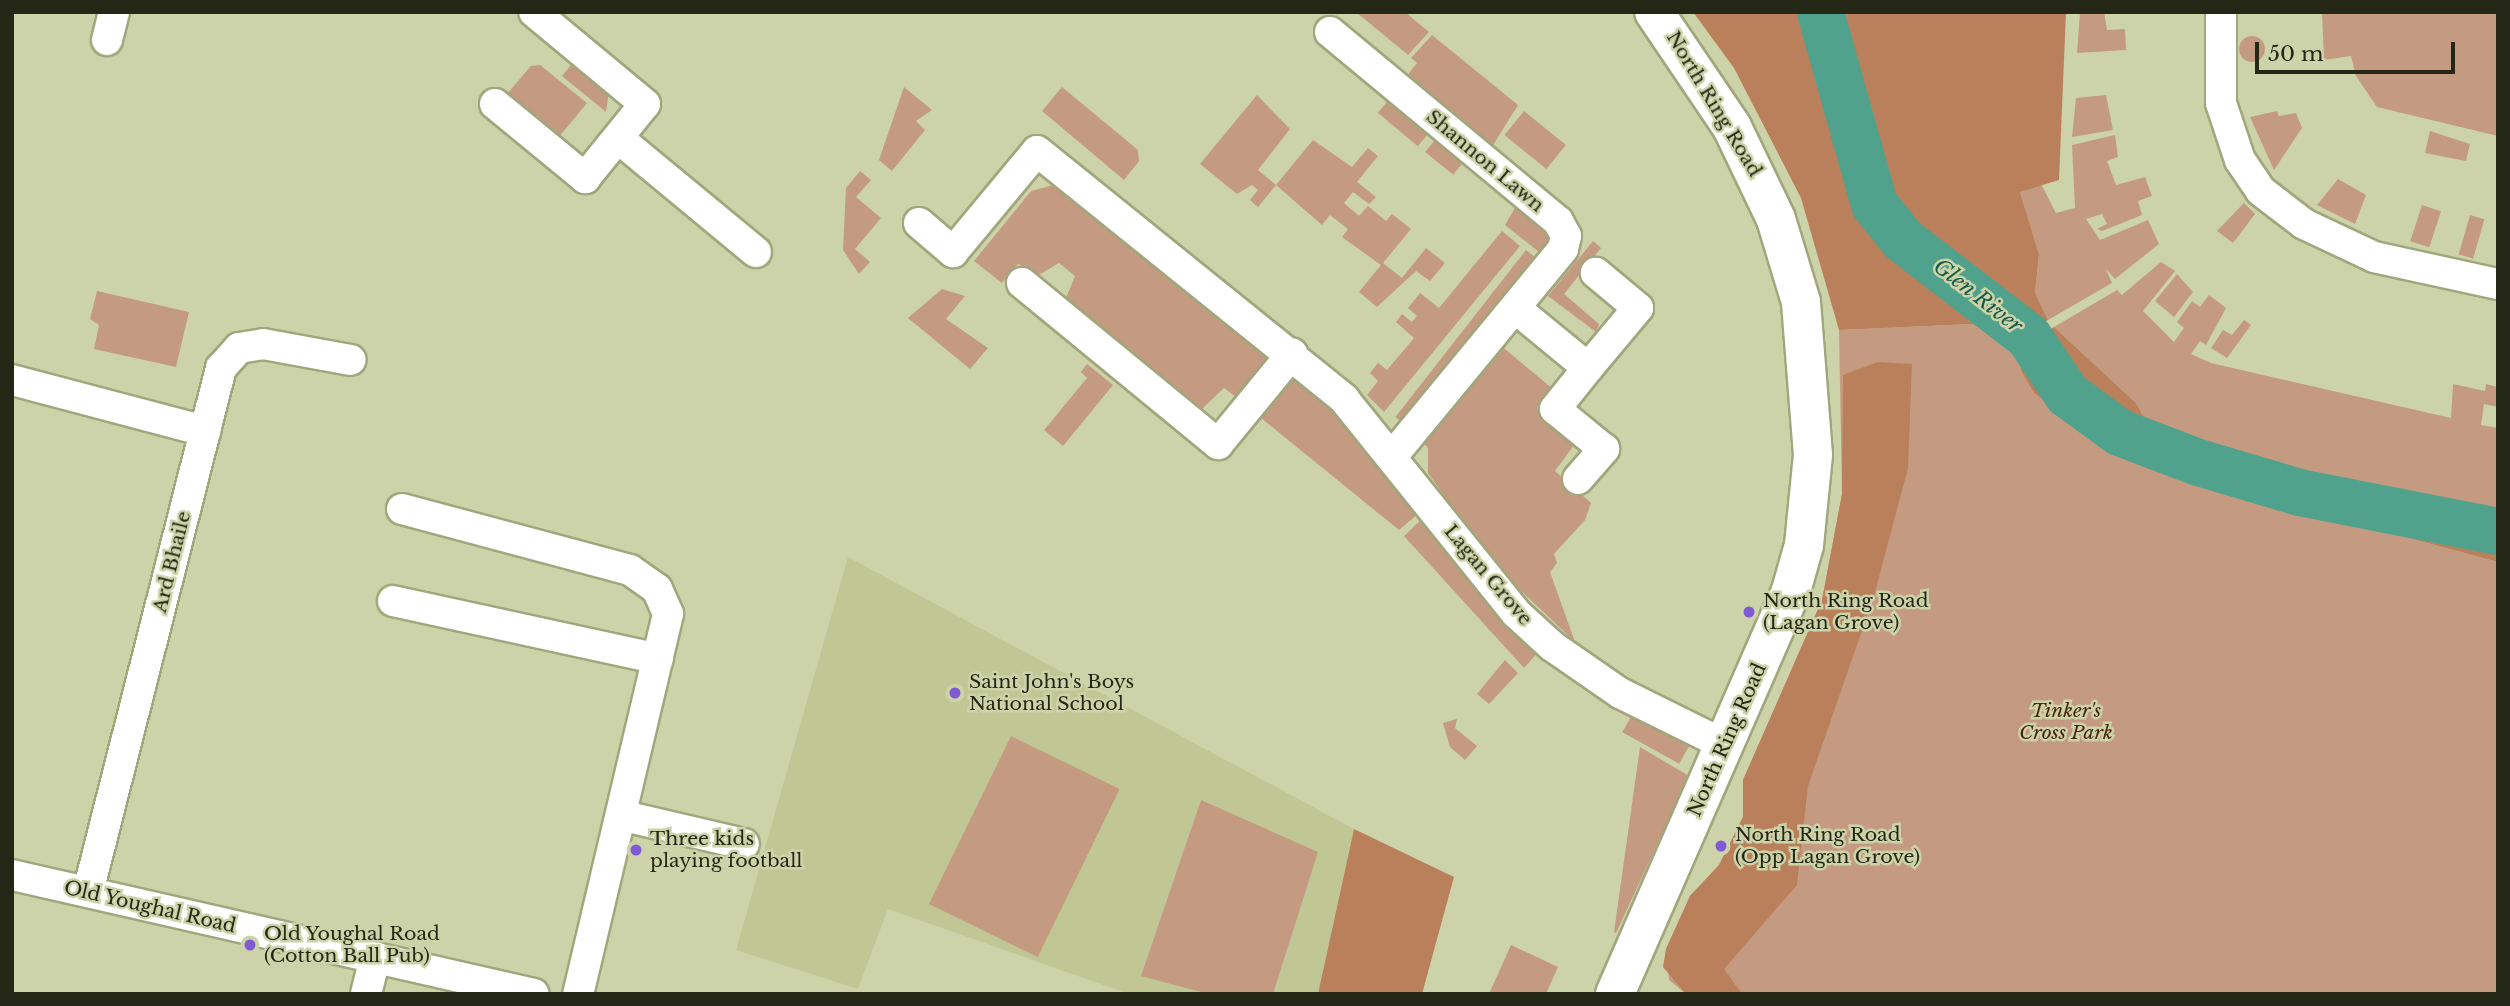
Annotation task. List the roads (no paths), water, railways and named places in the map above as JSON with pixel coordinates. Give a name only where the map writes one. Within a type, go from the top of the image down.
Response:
[{"type":"main road","name":"North Ring Road","points":[[1618,993],[1776,630],[1804,545],[1813,455],[1808,349],[1791,262],[1760,179],[1703,79],[1654,12]]},
{"type":"street","points":[[495,104],[585,178],[645,104],[534,12]]},
{"type":"street","points":[[2221,12],[2221,103],[2240,160],[2261,191],[2304,224],[2374,257],[2498,284]]},
{"type":"street","name":"Shannon Lawn","points":[[1330,32],[1563,226],[1563,249],[1394,454]]},
{"type":"street","points":[[618,138],[756,252]]},
{"type":"street","name":"Lagan Grove","points":[[919,223],[953,252],[1037,150],[1292,354],[1394,454],[1472,561],[1552,646],[1620,694],[1725,745]]},
{"type":"street","points":[[1578,479],[1604,449],[1555,409],[1637,308],[1596,273]]},
{"type":"street","points":[[1022,284],[1218,444],[1292,354]]},
{"type":"street","points":[[1515,308],[1588,368]]},
{"type":"street","name":"Ard Bhaile","points":[[88,892],[221,368],[239,348],[263,344],[351,360]]},
{"type":"street","points":[[12,380],[205,431]]},
{"type":"street","points":[[402,509],[630,570],[657,589],[668,614],[624,816],[578,994]]},
{"type":"street","points":[[393,601],[659,659]]},
{"type":"street","points":[[624,816],[744,844]]},
{"type":"street","name":"Old Youghal Road","points":[[12,875],[534,994]]},
{"type":"street","points":[[366,994],[375,957]]},
{"type":"waterway","name":"Glen River","points":[[1820,12],[1874,204],[1902,239],[2028,336],[2067,394],[2119,432],[2198,462],[2299,492],[2498,531]]},
{"type":"place","name":"North Ring Road (Lagan Grove)","points":[[1749,612]]},
{"type":"place","name":"Saint John's Boys National School","points":[[955,693]]},
{"type":"place","name":"North Ring Road (Opp Lagan Grove)","points":[[1721,846]]},
{"type":"place","name":"Three kids playing football","points":[[636,850]]},
{"type":"place","name":"Old Youghal Road (Cotton Ball Pub)","points":[[250,945]]},
{"type":"park label","name":"Tinker's Cross Park","points":[[2066,722]]}]
